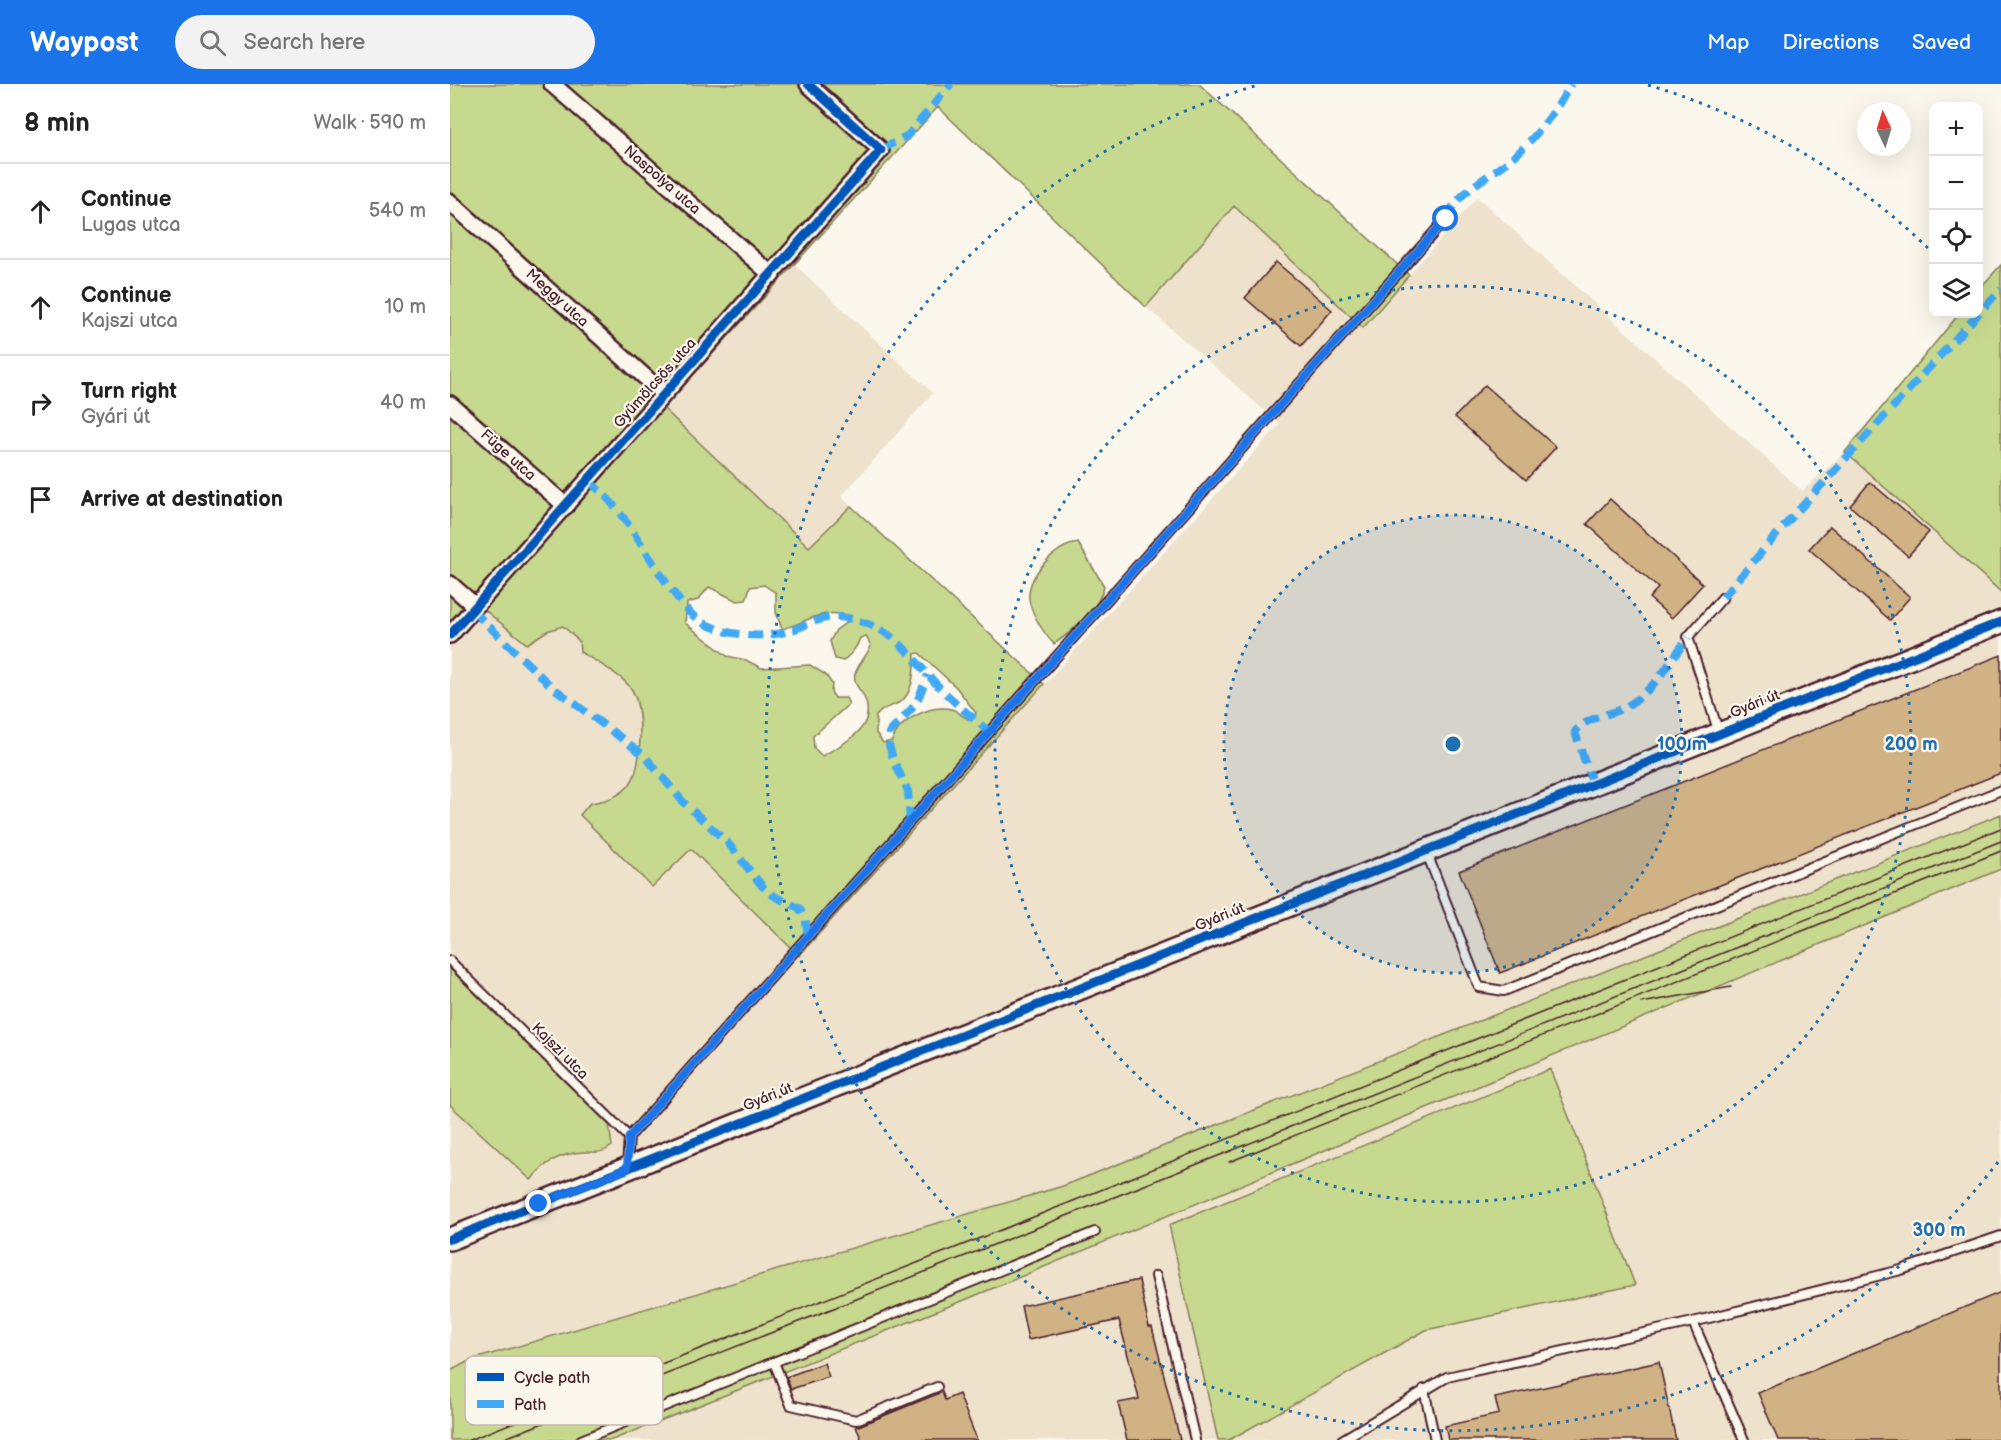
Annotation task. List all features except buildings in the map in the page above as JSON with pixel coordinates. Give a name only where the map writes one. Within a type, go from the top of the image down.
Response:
[{"type":"street","name":"Naspolya utca","points":[[552,84],[772,275]]},
{"type":"street","name":"Gyümölcsös utca","points":[[450,635],[881,150],[808,84]]},
{"type":"street","name":"Meggy utca","points":[[450,202],[664,394]]},
{"type":"street","name":"Füge utca","points":[[450,404],[566,506]]},
{"type":"street","points":[[450,584],[475,606]]},
{"type":"street","name":"Gyári út","points":[[450,1239],[2001,622]]},
{"type":"lane","points":[[627,1169],[629,1137],[1446,219]]},
{"type":"lane","points":[[1719,735],[1688,638],[1724,597]]},
{"type":"lane","points":[[1426,851],[1479,987],[1504,991],[2001,790]]},
{"type":"lane","name":"Kajszi utca","points":[[450,961],[629,1137]]},
{"type":"lane","points":[[663,1407],[1095,1232]]},
{"type":"lane","points":[[1342,1440],[1447,1377],[1693,1322],[1901,1270],[2001,1236]]},
{"type":"lane","points":[[1156,1276],[1195,1440]]},
{"type":"lane","points":[[1693,1322],[1744,1440]]},
{"type":"lane","points":[[774,1362],[791,1405],[856,1420],[938,1387]]},
{"type":"lane","points":[[1424,1389],[1435,1440]]},
{"type":"lane","points":[[580,1440],[617,1425]]},
{"type":"shaded area","points":[[1477,197],[1802,491],[1845,452],[2001,592],[2001,814],[1063,1186],[485,1356],[465,1356],[465,1363],[450,1371],[450,1105],[531,1180],[551,1160],[568,1154],[602,1153],[609,1125],[450,969],[450,644],[482,608],[527,644],[547,631],[563,626],[632,689],[641,714],[638,760],[631,783],[608,801],[590,803],[691,849],[799,956],[1280,424],[1146,307],[1234,206],[1363,328]]},
{"type":"shaded area","points":[[794,264],[933,393],[842,496],[851,506],[809,547],[663,409]]},
{"type":"shaded area","points":[[2001,869],[2001,1440],[1229,1440],[1426,1330],[1635,1285],[1169,1225],[1218,1440],[612,1440],[650,1425],[663,1425],[663,1420],[967,1299]]},
{"type":"green space","points":[[450,84],[1199,84],[1409,275],[1363,328],[1234,206],[1146,307],[938,107],[663,408],[809,547],[851,506],[1044,684],[799,956],[691,849],[652,887],[580,815],[590,803],[612,798],[622,792],[634,776],[639,751],[640,723],[636,698],[623,679],[580,652],[579,641],[563,626],[547,631],[527,644],[482,608],[450,644]],"holes":[[[764,585],[776,593],[776,612],[782,629],[821,615],[845,615],[847,622],[836,630],[830,641],[835,659],[843,661],[853,651],[860,638],[866,636],[871,646],[855,674],[856,683],[867,706],[867,716],[863,725],[849,740],[822,756],[814,748],[813,736],[849,704],[846,698],[835,698],[831,692],[832,684],[826,675],[810,665],[761,668],[746,660],[727,656],[685,623],[687,603],[698,600],[709,587],[737,601],[746,600],[750,587]],[[919,653],[956,687],[976,713],[972,720],[951,709],[925,711],[901,726],[892,741],[883,743],[876,733],[876,716],[882,710],[905,698],[911,687],[915,654]]]},
{"type":"green space","points":[[2001,265],[2001,592],[1845,452],[1956,318],[1983,318],[1983,285]]},
{"type":"green space","points":[[1078,543],[1104,586],[1091,611],[1077,626],[1054,644],[1032,611],[1029,599],[1030,590],[1038,571],[1052,555],[1069,545]]},
{"type":"green space","points":[[2001,814],[2001,869],[967,1299],[663,1420],[663,1356],[485,1356],[1063,1186]]},
{"type":"green space","points":[[450,969],[609,1125],[612,1146],[602,1151],[561,1157],[548,1163],[531,1180],[450,1105]]},
{"type":"green space","points":[[1550,1069],[1635,1285],[1426,1330],[1229,1440],[1218,1440],[1169,1225]]},
{"type":"green space","points":[[465,1363],[465,1425],[650,1425],[612,1440],[450,1440],[450,1371]]},
{"type":"tram line","points":[[663,1363],[2001,828]]},
{"type":"tram line","points":[[663,1376],[1223,1154],[2001,841]]},
{"type":"tram line","points":[[1229,1162],[2001,851]]},
{"type":"tram line","points":[[1641,1003],[1731,987]]},
{"type":"tram line","points":[[469,1440],[507,1425]]},
{"type":"tram line","points":[[500,1440],[538,1425]]},
{"type":"marked path","points":[[881,150],[908,135],[951,84]]},
{"type":"marked path","points":[[1446,219],[1451,209],[1465,193],[1510,160],[1528,143],[1551,115],[1571,84]]},
{"type":"marked path","points":[[1723,597],[1784,526],[2001,289]]},
{"type":"marked path","points":[[588,481],[612,503],[681,603],[702,622],[721,630],[743,635],[786,632],[831,617],[847,618],[864,623],[890,636],[901,645],[940,688],[988,731]]},
{"type":"marked path","points":[[472,610],[551,686],[644,755],[684,803],[727,842],[763,887],[774,896],[799,908],[805,917],[808,935]]},
{"type":"marked path","points":[[1593,785],[1575,732],[1586,722],[1622,709],[1638,699],[1662,674],[1688,637]]},
{"type":"marked path","points":[[910,823],[908,791],[893,759],[889,745],[890,732],[916,704],[928,675]]},
{"type":"cycle path","points":[[450,635],[881,150],[808,84]]},
{"type":"cycle path","points":[[450,1239],[2001,622]]},
{"type":"route","points":[[539,1204],[627,1169],[629,1137],[1446,219]]}]
